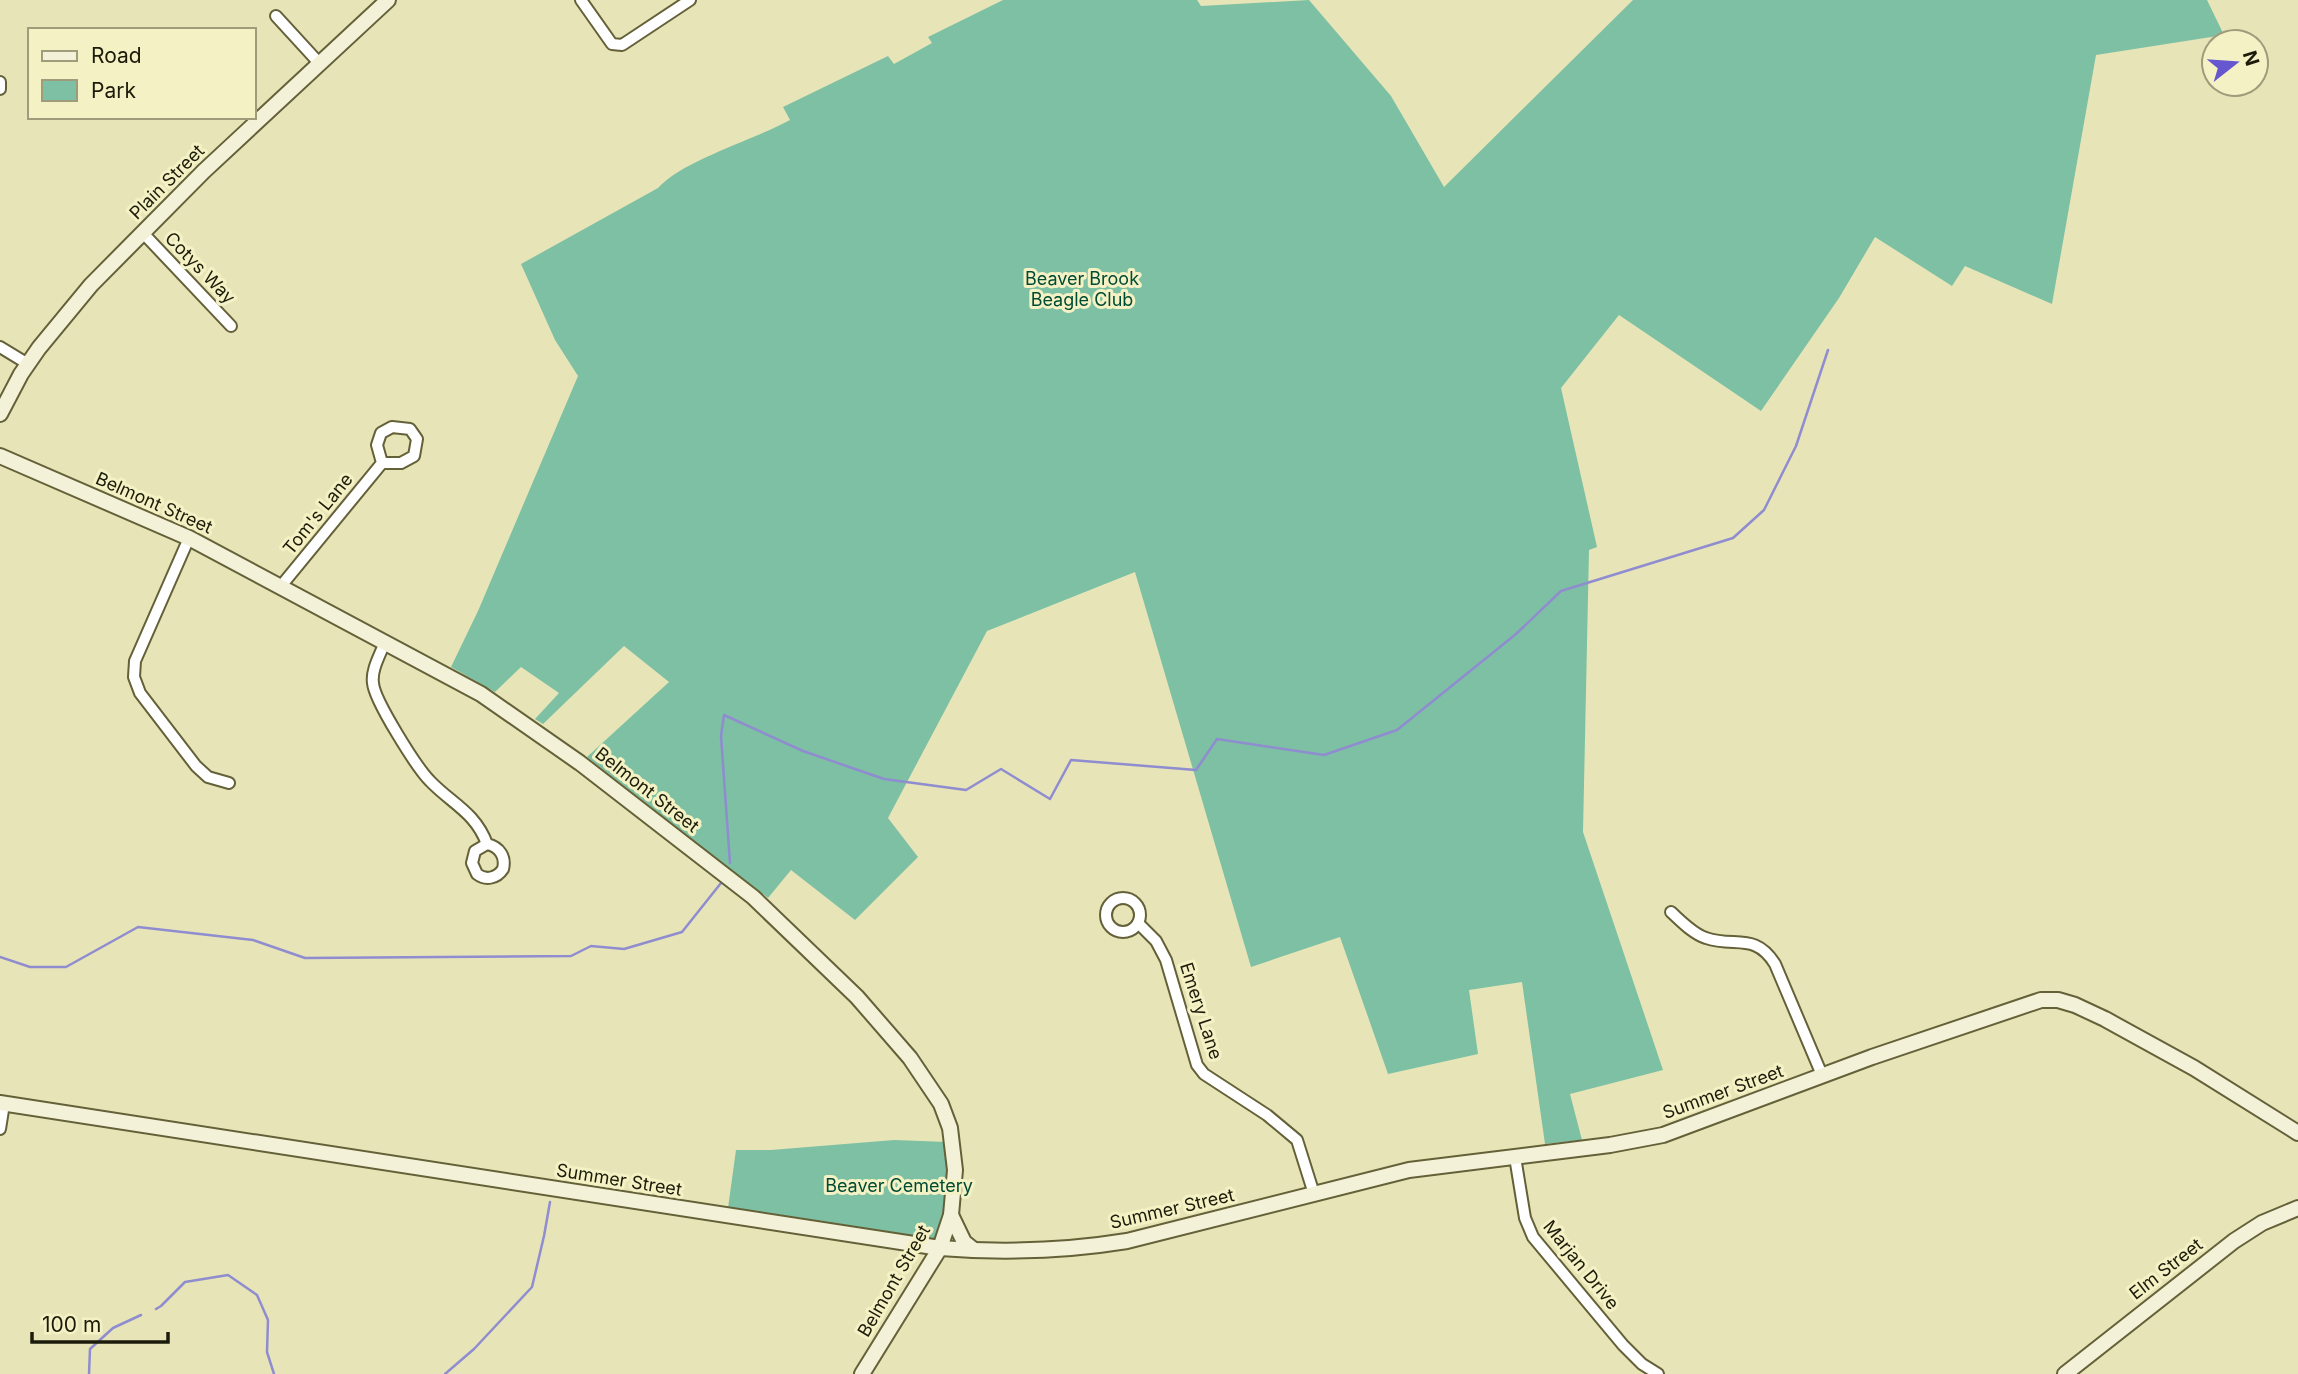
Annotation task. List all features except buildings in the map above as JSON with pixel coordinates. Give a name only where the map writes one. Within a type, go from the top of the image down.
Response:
[{"type":"street","name":"Plain Street","points":[[0,414],[28,365],[79,298],[204,172],[388,0]]},
{"type":"street","points":[[581,0],[612,44],[617,45],[622,45],[690,0]]},
{"type":"street","points":[[276,16],[320,64]]},
{"type":"street","points":[[0,82],[0,89]]},
{"type":"street","name":"Cotys Way","points":[[143,233],[232,326]]},
{"type":"street","points":[[0,347],[28,365]]},
{"type":"street","name":"Belmont Street","points":[[0,456],[189,538],[487,698],[580,763],[753,897],[841,981],[909,1058],[941,1104],[950,1128],[954,1155],[954,1199],[940,1248],[862,1374]]},
{"type":"street","name":"Tom's Lane","points":[[281,586],[382,463]]},
{"type":"street","points":[[189,538],[135,661],[134,677],[140,693],[196,766],[208,777],[229,783]]},
{"type":"street","points":[[386,642],[373,677],[375,692],[419,769],[429,781],[473,818],[483,831],[487,844]]},
{"type":"street","points":[[1671,912],[1704,937],[1748,943],[1766,952],[1775,964],[1822,1075]]},
{"type":"street","name":"Emery Lane","points":[[1138,923],[1156,941],[1167,960],[1197,1065],[1204,1074],[1267,1115],[1297,1140],[1314,1194]]},
{"type":"street","name":"Summer Street","points":[[2,1104],[940,1248],[974,1250],[1045,1249],[1108,1244],[1174,1230],[1409,1170],[1610,1146],[1663,1135],[1822,1075],[2041,1000],[2058,1000],[2093,1013],[2176,1058],[2298,1133]]},
{"type":"street","points":[[0,1129],[2,1104]]},
{"type":"street","name":"Marjan Drive","points":[[1515,1157],[1525,1218],[1533,1237],[1623,1345],[1658,1374]]},
{"type":"street","name":"Elm Street","points":[[2065,1374],[2234,1241],[2262,1223],[2298,1208]]},
{"type":"street","points":[[951,1215],[964,1242],[974,1250]]},
{"type":"street","points":[[910,1243],[918,1252],[925,1273]]},
{"type":"green space","name":"Beaver Brook Beagle Club","points":[[1003,0],[1197,0],[1201,6],[1309,0],[1391,96],[1444,187],[1633,0],[2207,0],[2221,28],[2200,28],[2200,39],[2096,55],[2052,304],[1965,266],[1952,286],[1875,237],[1839,298],[1761,411],[1619,315],[1561,388],[1597,547],[1589,550],[1583,832],[1663,1070],[1570,1094],[1582,1140],[1545,1144],[1522,982],[1469,990],[1478,1054],[1388,1074],[1340,937],[1251,967],[1135,572],[987,631],[888,818],[918,857],[855,920],[791,870],[768,898],[587,757],[669,682],[624,646],[543,724],[535,719],[559,693],[521,667],[495,692],[451,667],[478,611],[578,376],[555,340],[521,264],[658,188],[684,168],[790,120],[783,107],[888,56],[894,64],[932,43],[928,37]]},
{"type":"green space","name":"Beaver Cemetery","points":[[894,1140],[948,1142],[949,1186],[940,1235],[936,1239],[728,1208],[736,1150],[771,1150]]},
{"type":"waterway","points":[[730,863],[721,736],[724,715],[803,751],[884,779],[966,790],[1001,769],[1050,799],[1071,760],[1196,770],[1217,739],[1324,755],[1397,730],[1516,634],[1561,591],[1733,538],[1764,510],[1796,446],[1828,350]]},
{"type":"waterway","points":[[0,957],[30,967],[66,967],[138,927],[253,940],[305,958],[571,956],[591,946],[624,949],[682,932],[721,883]]},
{"type":"waterway","points":[[445,1374],[474,1349],[532,1287],[550,1202]]},
{"type":"waterway","points":[[156,1309],[185,1282],[228,1275],[257,1295],[268,1320],[267,1352],[274,1374]]},
{"type":"waterway","points":[[89,1374],[90,1349],[113,1328],[141,1315]]}]
